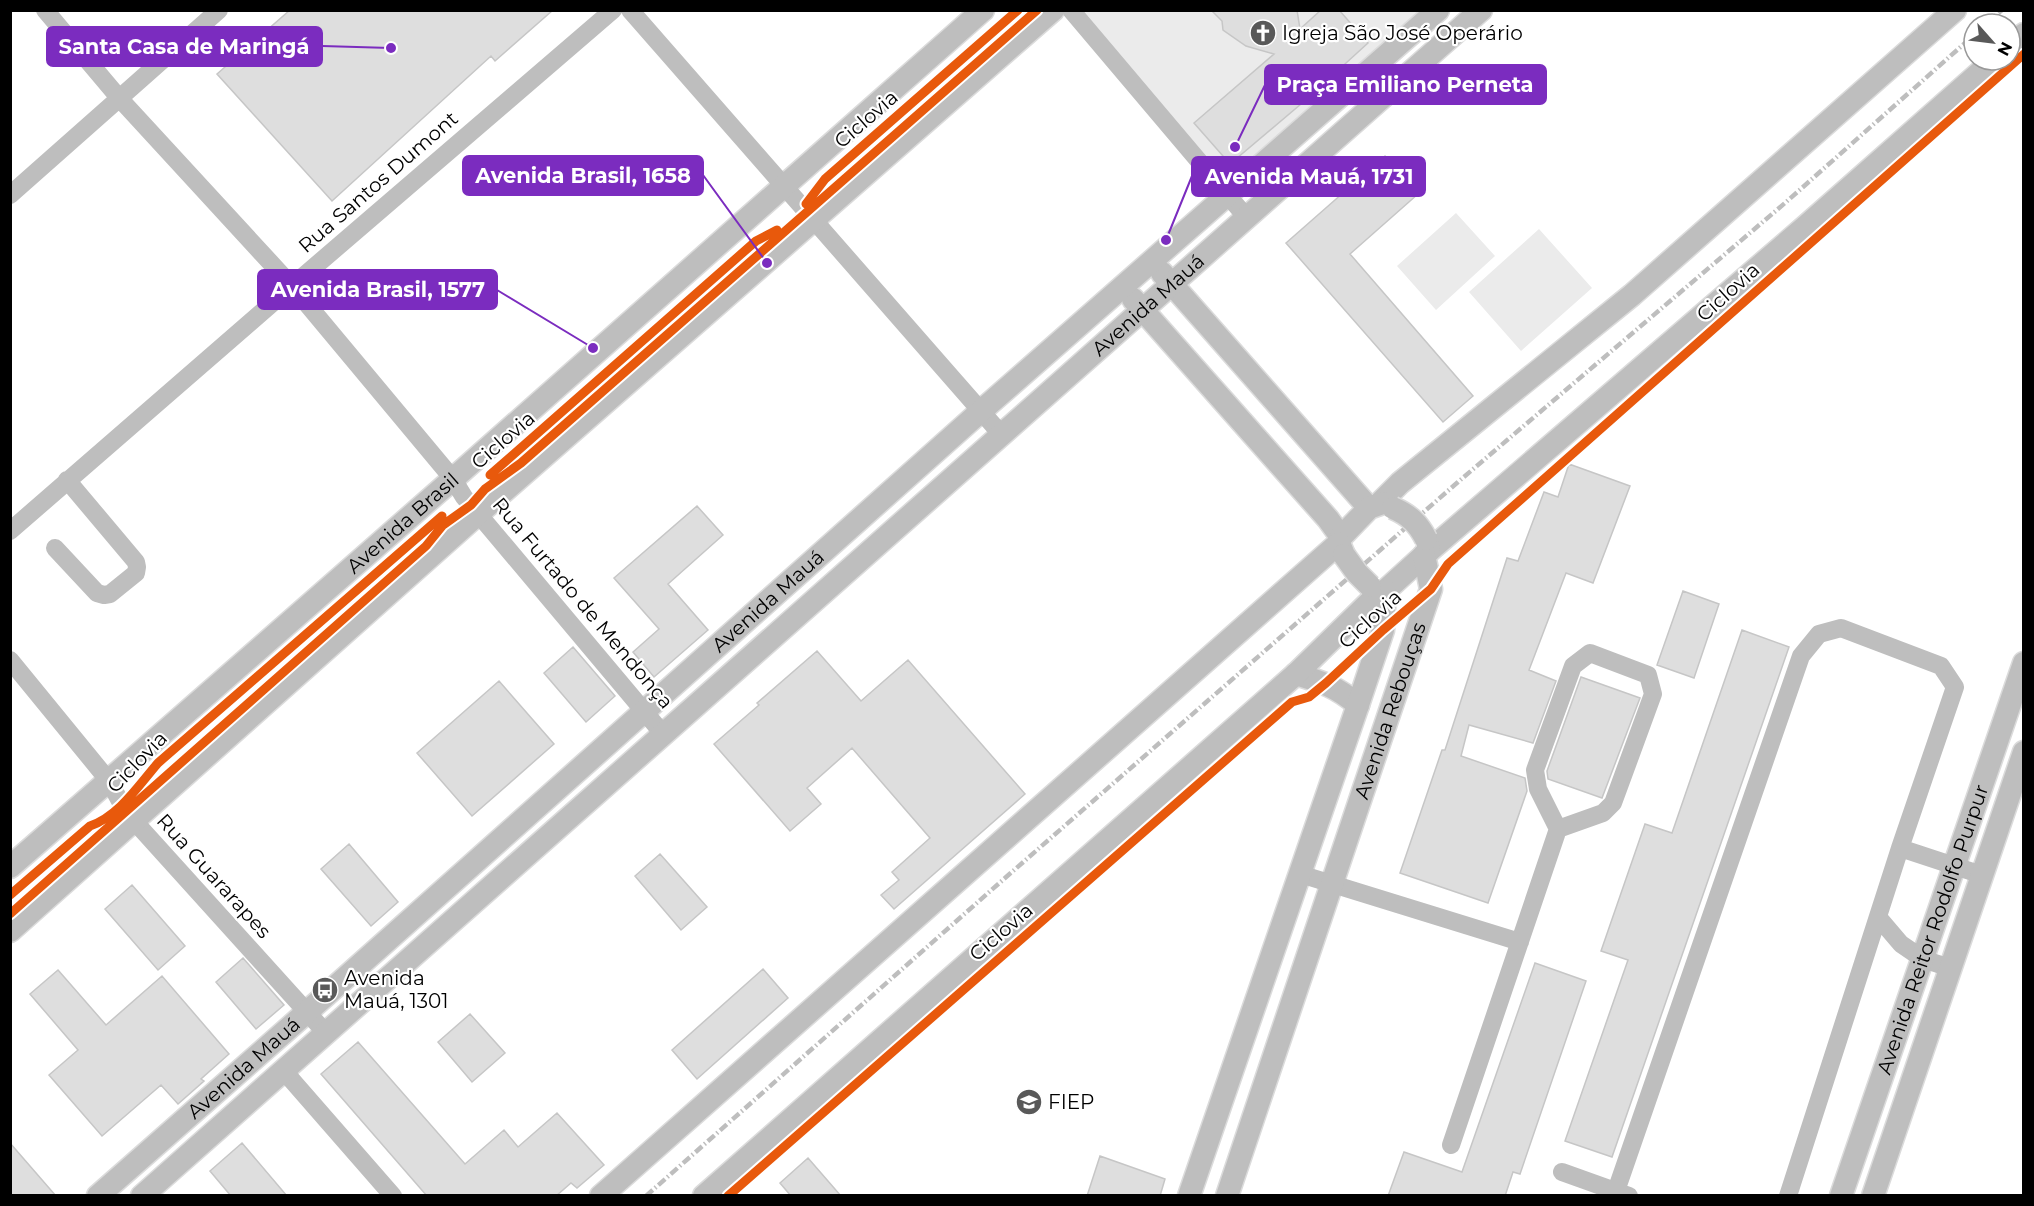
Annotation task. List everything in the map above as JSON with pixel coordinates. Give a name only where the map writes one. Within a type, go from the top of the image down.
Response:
[{"type":"main road","name":"Avenida Brasil","points":[[10,867],[785,187],[983,10]]},
{"type":"main road","points":[[10,931],[478,514],[1053,10]]},
{"type":"main road","name":"Avenida Mauá","points":[[98,1196],[981,411],[1438,10]]},
{"type":"main road","name":"Avenida Mauá","points":[[142,1196],[1481,10]]},
{"type":"main road","points":[[601,1196],[1341,545],[1381,506],[1400,483],[1632,295],[1955,10]]},
{"type":"main road","points":[[704,1196],[1296,674],[1378,590],[1806,226],[1980,72]]},
{"type":"main road","name":"Avenida Rebouças","points":[[1151,261],[1270,396],[1381,506],[1408,515],[1420,528],[1426,548],[1431,589],[1227,1196]]},
{"type":"main road","points":[[1122,287],[1328,519],[1357,573],[1378,590]]},
{"type":"main road","points":[[1242,422],[1270,396]]},
{"type":"main road","name":"Avenida Rebouças","points":[[1189,1196],[1383,630],[1378,590]]},
{"type":"main road","points":[[1296,674],[1326,683],[1343,692],[1358,705]]},
{"type":"main road","name":"Avenida Reitor Rodolfo Purpur","points":[[1840,1196],[2021,677]]},
{"type":"main road","name":"Avenida Reitor Rodolfo Purpur","points":[[1873,1196],[2024,752]]},
{"type":"main road","points":[[1221,1100],[1255,1112]]},
{"type":"main road","points":[[1874,1102],[1902,1110]]},
{"type":"street","name":"Rua Furtado de Mendonça","points":[[45,10],[120,99],[292,286],[453,479],[478,514],[664,735]]},
{"type":"street","points":[[10,195],[219,10]]},
{"type":"street","name":"Rua Santos Dumont","points":[[10,531],[613,10]]},
{"type":"street","points":[[630,10],[1001,434]]},
{"type":"street","points":[[1071,10],[1247,218]]},
{"type":"street","points":[[55,548],[97,593],[104,595],[110,594],[136,573],[138,567],[67,480]]},
{"type":"street","points":[[1562,1172],[1623,1193],[1801,656],[1819,634],[1841,628],[1941,666],[1955,687],[1900,848],[1788,1196]]},
{"type":"street","points":[[1451,1145],[1558,829],[1538,789],[1535,770],[1573,666],[1590,653],[1648,675],[1653,694],[1613,803],[1603,813],[1558,829]]},
{"type":"street","name":"Rua Guararapes","points":[[10,660],[109,781],[121,806],[325,1032]]},
{"type":"street","points":[[1900,848],[1982,875]]},
{"type":"street","points":[[1300,874],[1520,942]]},
{"type":"street","points":[[1878,917],[1900,944],[1923,959],[1950,968]]},
{"type":"street","points":[[283,1070],[393,1196]]},
{"type":"shaded area","points":[[1071,11],[1438,11],[1227,195]]},
{"type":"shaded area","points":[[1456,213],[1495,256],[1436,310],[1397,266]]},
{"type":"shaded area","points":[[1539,229],[1592,288],[1521,351],[1469,292]]},
{"type":"building","points":[[290,10],[553,10],[495,61],[491,56],[332,201],[217,74]]},
{"type":"building","points":[[1211,10],[1297,10],[1300,29],[1321,10],[1339,10],[1368,43],[1230,164],[1194,123],[1274,54],[1246,46],[1223,30],[1222,21]]},
{"type":"building","points":[[1385,156],[1418,194],[1350,254],[1473,396],[1443,422],[1286,243]]},
{"type":"building","points":[[1569,464],[1630,486],[1593,583],[1566,573],[1529,670],[1556,681],[1533,743],[1469,725],[1461,756],[1525,778],[1527,791],[1488,903],[1400,873],[1442,750],[1445,750],[1507,558],[1518,561],[1544,492],[1558,497]]},
{"type":"building","points":[[697,506],[723,535],[668,584],[708,630],[654,677],[633,652],[659,629],[614,578]]},
{"type":"building","points":[[1683,591],[1719,604],[1694,678],[1657,665]]},
{"type":"building","points":[[1742,630],[1789,647],[1612,1157],[1565,1141],[1628,960],[1601,951],[1645,824],[1672,833]]},
{"type":"building","points":[[573,647],[615,696],[586,722],[544,673]]},
{"type":"building","points":[[817,651],[861,701],[908,660],[1025,794],[894,909],[881,895],[899,880],[892,872],[930,838],[852,748],[807,788],[821,804],[790,831],[714,744]]},
{"type":"building","points":[[1581,677],[1640,698],[1602,798],[1548,779],[1547,771]]},
{"type":"building","points":[[499,681],[554,744],[472,816],[417,753]]},
{"type":"building","points":[[349,844],[398,902],[371,926],[321,869]]},
{"type":"building","points":[[660,854],[707,907],[681,930],[635,876]]},
{"type":"building","points":[[132,885],[185,946],[158,970],[105,909]]},
{"type":"building","points":[[243,958],[284,1005],[256,1029],[216,982]]},
{"type":"building","points":[[1535,963],[1586,981],[1520,1174],[1513,1172],[1505,1196],[1388,1196],[1404,1152],[1462,1172]]},
{"type":"building","points":[[763,969],[788,998],[697,1079],[672,1050]]},
{"type":"building","points":[[58,970],[106,1025],[162,976],[229,1054],[178,1104],[161,1085],[102,1136],[49,1075],[78,1050],[30,994]]},
{"type":"building","points":[[470,1014],[505,1053],[472,1082],[438,1042]]},
{"type":"building","points":[[358,1042],[465,1164],[504,1130],[518,1147],[557,1113],[604,1165],[577,1188],[571,1183],[556,1196],[427,1196],[321,1074]]},
{"type":"building","points":[[10,1143],[56,1196],[10,1196]]},
{"type":"building","points":[[242,1143],[287,1196],[231,1196],[210,1171]]},
{"type":"building","points":[[1100,1156],[1165,1179],[1160,1196],[1087,1196]]},
{"type":"building","points":[[808,1158],[841,1196],[791,1196],[780,1183]]},
{"type":"railway","points":[[646,1196],[1458,482],[1785,203],[1962,46]]},
{"type":"cycle path","name":"Ciclovia","points":[[806,204],[825,179],[1018,10]]},
{"type":"cycle path","points":[[10,914],[426,546],[443,525],[471,505],[485,489],[521,463],[1037,10]]},
{"type":"cycle path","name":"Ciclovia","points":[[728,1196],[1292,702],[1309,697],[1326,683],[1431,589],[1448,564],[2024,54]]},
{"type":"cycle path","name":"Ciclovia","points":[[490,475],[756,241],[777,230]]},
{"type":"cycle path","name":"Ciclovia","points":[[10,895],[90,826],[119,808],[158,763],[442,516]]},
{"type":"place","name":"Igreja São José Operário","points":[[1263,33]]},
{"type":"place","name":"Santa Casa de Maringá","points":[[391,48]]},
{"type":"place","name":"Praça Emiliano Perneta","points":[[1235,147]]},
{"type":"place","name":"Avenida Mauá, 1731","points":[[1166,240]]},
{"type":"place","name":"Avenida Brasil, 1658","points":[[767,263]]},
{"type":"place","name":"Avenida Brasil, 1577","points":[[593,348]]},
{"type":"place","name":"Avenida Mauá, 1301","points":[[325,990]]},
{"type":"place","name":"FIEP","points":[[1029,1102]]}]
